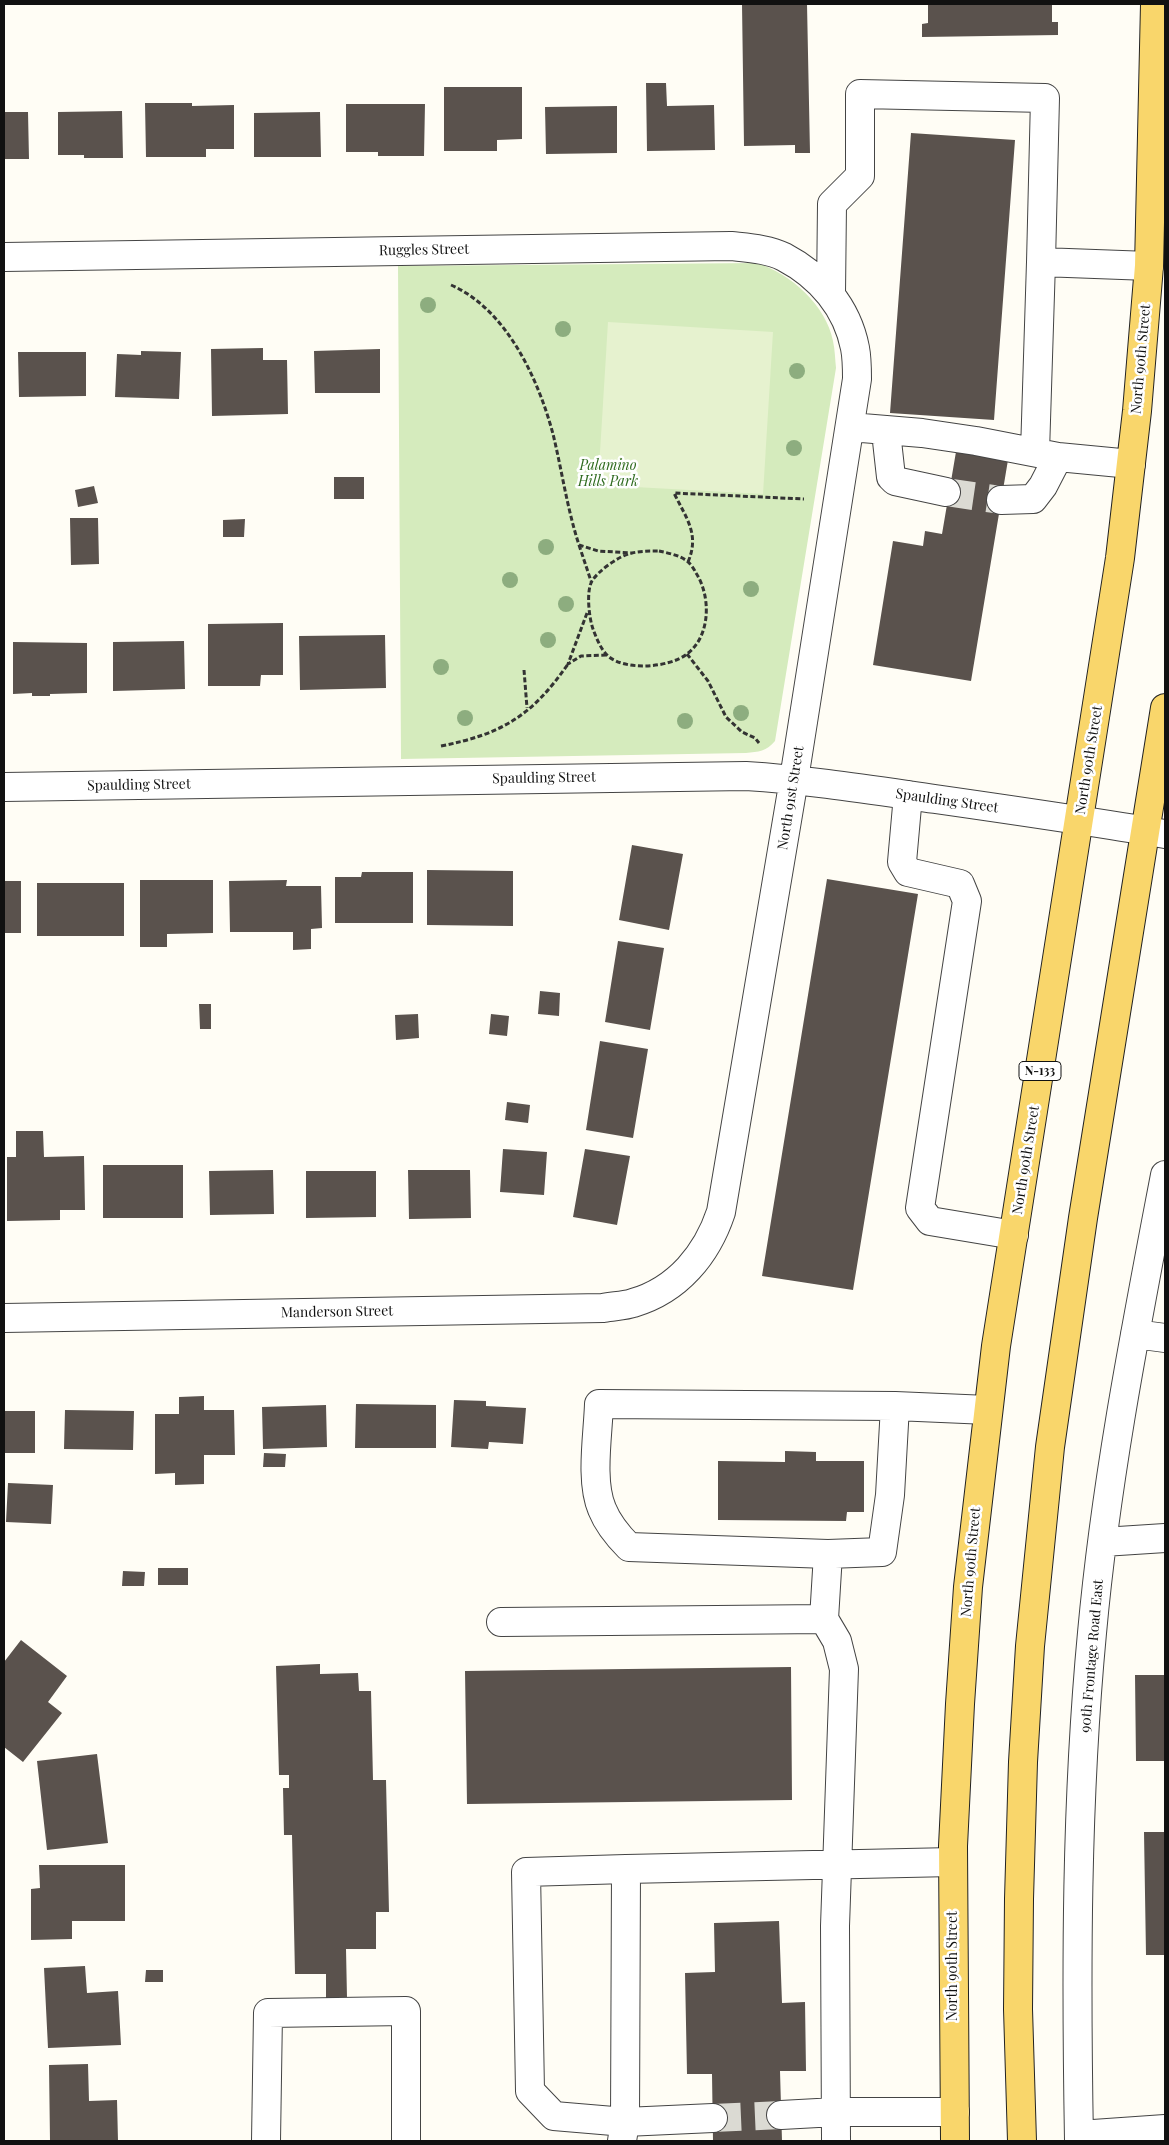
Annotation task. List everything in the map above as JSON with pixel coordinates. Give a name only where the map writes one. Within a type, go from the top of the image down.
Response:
[{"type":"main road","name":"North 90th Street","points":[[955,2141],[953,1862],[960,1704],[968,1587],[996,1346],[1120,558],[1131,464],[1149,266],[1155,4]]},
{"type":"main road","points":[[1022,2141],[1018,2009],[1019,1899],[1023,1762],[1030,1646],[1050,1447],[1064,1335],[1156,832],[1165,708]]},
{"type":"street","points":[[831,293],[832,204],[860,176],[860,94],[1044,98],[1041,262],[1046,454],[1043,486],[1033,499],[1001,500]]},
{"type":"street","name":"Ruggles Street","points":[[4,257],[731,246],[761,249],[784,257],[823,284],[831,293]]},
{"type":"street","points":[[1041,262],[1149,266]]},
{"type":"street","name":"North 91st Street","points":[[666,1288],[693,1265],[713,1235],[721,1212],[794,779],[858,378],[856,348],[847,319],[831,293]]},
{"type":"street","points":[[850,427],[886,432],[922,433],[1046,454],[1131,464]]},
{"type":"street","points":[[886,432],[892,477],[895,481],[946,492]]},
{"type":"street","name":"Spaulding Street","points":[[4,787],[571,777],[746,776],[794,779],[1080,820]]},
{"type":"street","points":[[908,795],[902,862],[908,872],[960,884],[967,901],[920,1208],[930,1221],[1014,1235]]},
{"type":"street","points":[[1080,820],[1156,832]]},
{"type":"street","name":"90th Frontage Road East","points":[[1079,2138],[1078,1918],[1082,1774],[1092,1633],[1112,1467],[1165,1175]]},
{"type":"street","name":"Manderson Street","points":[[4,1318],[603,1308],[633,1303],[666,1288]]},
{"type":"street","points":[[1135,1334],[1165,1338]]},
{"type":"street","points":[[895,1406],[890,1495],[882,1552],[828,1554],[629,1547],[614,1532],[601,1508],[596,1479],[599,1404],[895,1406],[988,1410]]},
{"type":"street","points":[[1103,1542],[1165,1538]]},
{"type":"street","points":[[828,1554],[824,1619],[837,1642],[844,1669],[835,1926],[836,2141]]},
{"type":"street","points":[[501,1622],[824,1619]]},
{"type":"street","points":[[713,2118],[623,2131],[554,2116],[530,2091],[526,1872],[838,1863],[953,1862]]},
{"type":"street","points":[[623,2131],[626,1869]]},
{"type":"street","points":[[266,2141],[268,2013],[406,2010],[406,2141]]},
{"type":"street","points":[[782,2115],[836,2112],[955,2112]]},
{"type":"street","points":[[1079,2138],[1165,2129]]},
{"type":"path","points":[[436,747],[483,736],[502,728],[521,716],[527,708],[539,700],[554,684],[568,664],[588,612],[592,581],[571,520],[550,424],[530,374],[511,338],[496,317],[478,300],[447,283]]},
{"type":"path","points":[[688,562],[694,541],[687,518],[674,493],[838,501]]},
{"type":"path","points":[[579,544],[598,551],[659,551],[674,555],[688,562],[701,582],[707,610],[699,639],[687,654],[662,665],[648,666],[615,660],[607,655],[593,629],[588,612]]},
{"type":"path","points":[[592,581],[621,556],[632,552]]},
{"type":"path","points":[[687,654],[708,681],[726,717],[742,732],[755,738],[763,750]]},
{"type":"path","points":[[568,664],[581,656],[607,655]]},
{"type":"path","points":[[524,670],[527,708]]},
{"type":"green space","name":"Palamino Hills Park","points":[[757,263],[770,268],[794,283],[815,303],[829,328],[834,344],[836,368],[775,741],[769,747],[762,750],[746,753],[401,759],[398,266]]},
{"type":"green space","points":[[608,322],[773,332],[763,494],[598,485]]},
{"type":"building","points":[[742,4],[807,4],[810,153],[795,153],[795,145],[744,146]]},
{"type":"building","points":[[928,4],[1052,4],[1052,22],[1058,22],[1058,35],[922,37],[922,24],[928,23]]},
{"type":"building","points":[[646,83],[666,83],[667,106],[714,105],[715,150],[647,151]]},
{"type":"building","points":[[444,87],[522,87],[522,139],[497,140],[497,151],[444,151]]},
{"type":"building","points":[[145,103],[192,103],[192,106],[234,105],[234,149],[206,149],[206,157],[146,157]]},
{"type":"building","points":[[346,104],[425,104],[424,156],[378,156],[378,152],[346,152]]},
{"type":"building","points":[[617,106],[617,153],[546,154],[545,107]]},
{"type":"building","points":[[122,111],[123,158],[84,158],[84,155],[58,155],[58,112]]},
{"type":"building","points":[[4,112],[28,112],[29,159],[4,159]]},
{"type":"building","points":[[320,112],[321,157],[254,157],[254,113]]},
{"type":"building","points":[[911,133],[1015,140],[994,420],[890,413]]},
{"type":"building","points":[[263,348],[263,360],[287,360],[288,414],[212,416],[211,349]]},
{"type":"building","points":[[380,349],[380,393],[315,393],[314,351]]},
{"type":"building","points":[[141,351],[181,352],[179,399],[115,397],[117,354],[141,355]]},
{"type":"building","points":[[18,352],[86,352],[86,396],[19,397]]},
{"type":"building","points":[[958,440],[1010,448],[971,681],[873,665],[893,541],[923,546],[925,531],[942,534]]},
{"type":"building","points":[[334,477],[364,477],[364,499],[334,499]]},
{"type":"building","points":[[94,486],[98,503],[78,507],[75,490]]},
{"type":"building","points":[[70,518],[98,518],[99,564],[71,565]]},
{"type":"building","points":[[245,519],[244,537],[223,537],[223,520]]},
{"type":"building","points":[[283,623],[283,675],[261,675],[260,686],[208,686],[208,624]]},
{"type":"building","points":[[385,635],[386,688],[300,690],[299,636]]},
{"type":"building","points":[[184,641],[185,689],[113,691],[113,642]]},
{"type":"building","points":[[13,642],[87,643],[87,693],[50,694],[50,696],[32,696],[32,693],[13,694]]},
{"type":"building","points":[[632,845],[683,854],[669,930],[619,920]]},
{"type":"building","points":[[427,870],[513,871],[513,926],[427,925]]},
{"type":"building","points":[[362,872],[413,872],[413,923],[335,923],[335,877],[361,877]]},
{"type":"building","points":[[827,879],[918,894],[853,1290],[762,1276]]},
{"type":"building","points":[[140,880],[213,880],[213,933],[167,934],[167,947],[140,947]]},
{"type":"building","points":[[287,880],[286,886],[321,886],[322,928],[311,929],[311,949],[293,950],[293,932],[230,932],[229,881]]},
{"type":"building","points":[[4,881],[21,881],[21,933],[4,933]]},
{"type":"building","points":[[37,883],[124,883],[124,936],[37,936]]},
{"type":"building","points":[[618,941],[664,948],[650,1030],[605,1022]]},
{"type":"building","points":[[540,991],[560,993],[559,1016],[538,1014]]},
{"type":"building","points":[[199,1004],[211,1004],[211,1029],[200,1029]]},
{"type":"building","points":[[418,1014],[419,1038],[396,1040],[395,1015]]},
{"type":"building","points":[[491,1014],[509,1016],[507,1036],[489,1034]]},
{"type":"building","points":[[600,1041],[648,1049],[633,1138],[586,1130]]},
{"type":"building","points":[[507,1102],[530,1105],[528,1123],[505,1120]]},
{"type":"building","points":[[16,1131],[43,1131],[44,1157],[84,1156],[85,1210],[60,1210],[60,1220],[7,1221],[7,1157],[16,1157]]},
{"type":"building","points":[[503,1149],[547,1152],[544,1195],[500,1192]]},
{"type":"building","points":[[585,1149],[630,1156],[617,1225],[573,1217]]},
{"type":"building","points":[[103,1165],[183,1165],[183,1218],[103,1218]]},
{"type":"building","points":[[273,1170],[274,1214],[210,1215],[209,1171]]},
{"type":"building","points":[[408,1170],[470,1170],[471,1218],[409,1219]]},
{"type":"building","points":[[306,1171],[376,1171],[376,1217],[306,1218]]},
{"type":"building","points":[[204,1396],[204,1410],[234,1410],[235,1455],[204,1455],[204,1484],[175,1485],[175,1473],[155,1474],[155,1414],[179,1414],[179,1397]]},
{"type":"building","points":[[454,1400],[486,1401],[486,1406],[526,1408],[523,1444],[489,1442],[488,1449],[451,1447]]},
{"type":"building","points":[[356,1404],[436,1405],[436,1448],[355,1448]]},
{"type":"building","points":[[326,1405],[327,1447],[263,1449],[262,1407]]},
{"type":"building","points":[[65,1410],[134,1411],[133,1450],[64,1449]]},
{"type":"building","points":[[4,1411],[35,1411],[35,1453],[4,1453]]},
{"type":"building","points":[[785,1451],[816,1452],[816,1461],[864,1461],[864,1512],[847,1512],[846,1521],[718,1520],[718,1461],[785,1462]]},
{"type":"building","points":[[264,1453],[286,1454],[285,1467],[263,1467]]},
{"type":"building","points":[[8,1483],[53,1485],[51,1524],[6,1522]]},
{"type":"building","points":[[158,1568],[188,1568],[188,1585],[158,1585]]},
{"type":"building","points":[[123,1571],[145,1572],[144,1586],[122,1586]]},
{"type":"building","points":[[21,1640],[67,1676],[48,1702],[62,1713],[23,1762],[4,1747],[4,1662]]},
{"type":"building","points":[[320,1664],[320,1674],[358,1673],[359,1691],[371,1691],[373,1780],[386,1780],[389,1912],[376,1912],[376,1949],[346,1949],[347,1998],[326,1998],[326,1974],[295,1974],[292,1835],[284,1835],[283,1788],[289,1788],[289,1775],[279,1775],[276,1666]]},
{"type":"building","points":[[791,1667],[792,1800],[467,1804],[465,1671]]},
{"type":"building","points":[[1135,1675],[1165,1675],[1165,1761],[1136,1761]]},
{"type":"building","points":[[97,1754],[108,1843],[47,1850],[37,1761]]},
{"type":"building","points":[[1144,1832],[1165,1832],[1165,1955],[1146,1955]]},
{"type":"building","points":[[39,1865],[125,1865],[125,1921],[72,1921],[72,1939],[31,1940],[31,1889],[40,1888]]},
{"type":"building","points":[[779,1921],[782,2003],[805,2002],[806,2071],[780,2071],[782,2141],[713,2141],[712,2074],[687,2074],[685,1973],[715,1972],[714,1923]]},
{"type":"building","points":[[85,1966],[87,1993],[118,1991],[121,2045],[48,2048],[44,1968]]},
{"type":"building","points":[[146,1970],[163,1970],[163,1982],[145,1982]]},
{"type":"building","points":[[88,2064],[89,2101],[117,2100],[118,2141],[50,2141],[49,2065]]},
{"type":"tunnel","points":[[946,492],[1001,500]]},
{"type":"tunnel","points":[[713,2118],[781,2115]]}]
